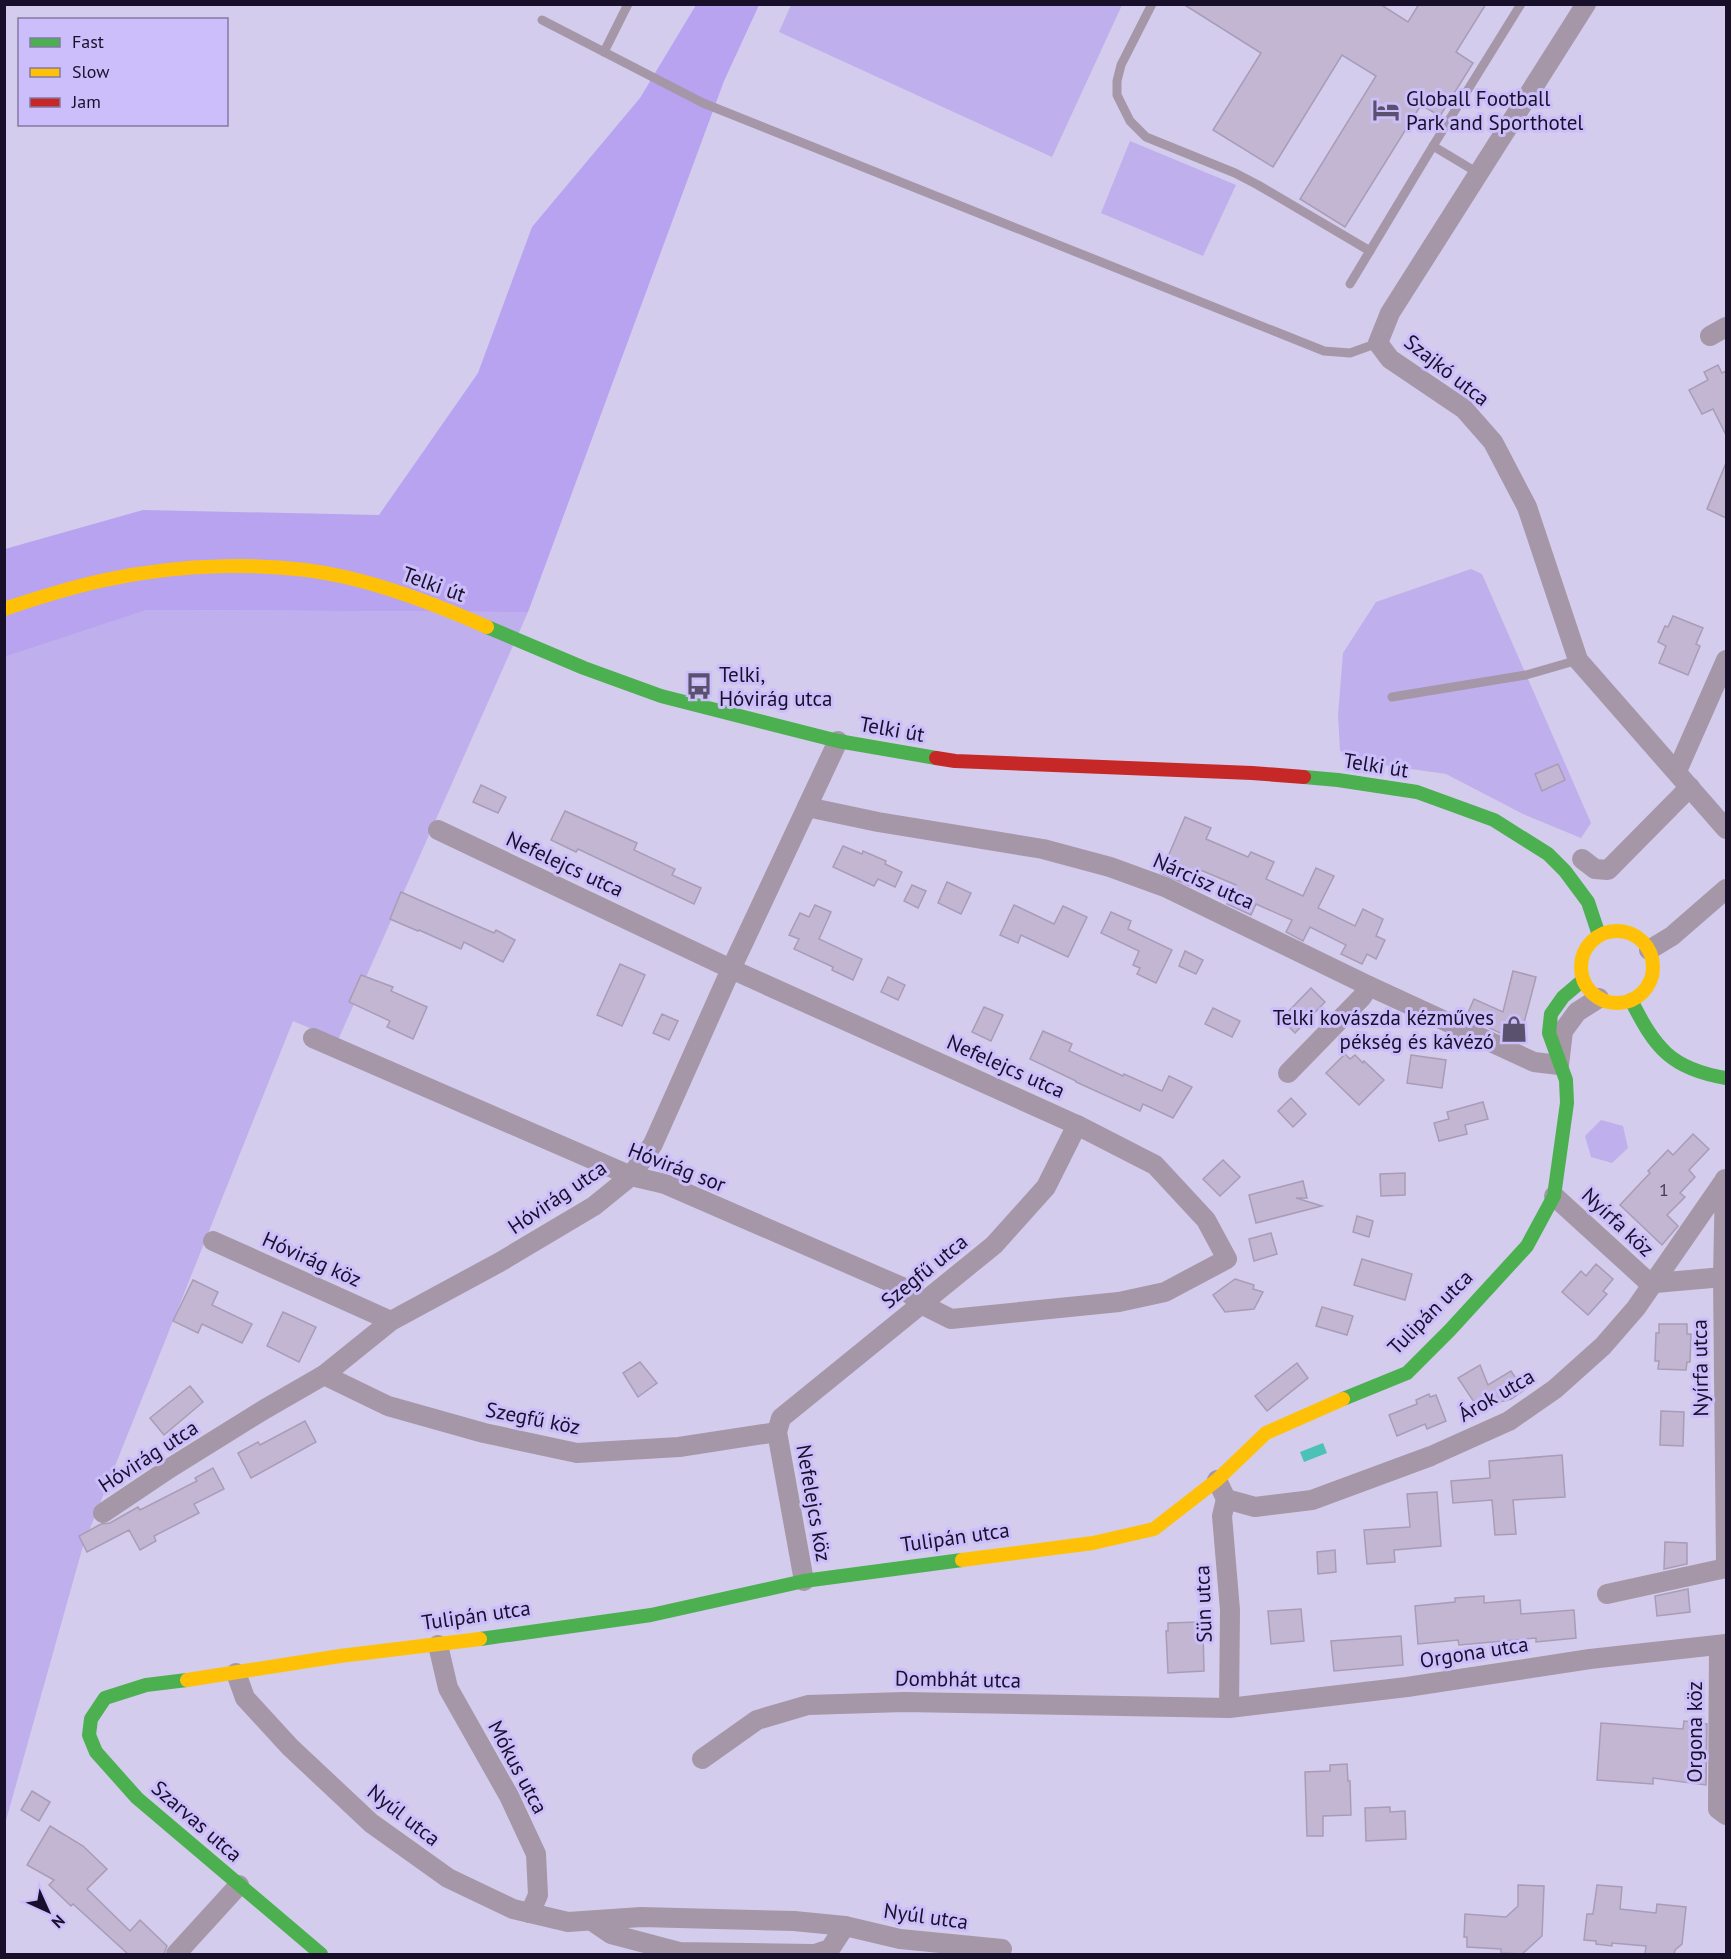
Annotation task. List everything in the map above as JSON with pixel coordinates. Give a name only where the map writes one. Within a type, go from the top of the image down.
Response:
[{"type":"street","name":"Szajkó utca","points":[[1586,4],[1390,313],[1378,343],[1390,359],[1464,409],[1493,442],[1527,507],[1578,660],[1726,829]]},
{"type":"street","name":"Telki út","points":[[4,609],[105,580],[154,572],[241,566],[303,570],[345,577],[390,590],[474,621],[584,668],[661,696],[838,741],[955,761],[1252,773],[1338,780],[1417,792],[1494,820],[1548,854],[1565,871],[1588,902],[1599,935]]},
{"type":"street","points":[[1677,771],[1726,660]]},
{"type":"street","name":"Hóvirág utca","points":[[103,1513],[255,1415],[324,1376],[391,1321],[500,1262],[594,1206],[631,1176],[653,1144],[731,969],[838,741]]},
{"type":"street","points":[[1582,859],[1595,869],[1608,870],[1690,787]]},
{"type":"street","name":"Nárcisz utca","points":[[807,807],[878,822],[1043,849],[1110,867],[1165,887],[1369,986],[1534,1062],[1559,1065]]},
{"type":"street","name":"Nefelejcs utca","points":[[438,830],[731,969],[1077,1125],[1155,1165],[1206,1220],[1227,1259],[1165,1292],[1119,1302],[951,1319],[921,1304]]},
{"type":"street","points":[[1649,950],[1672,936],[1726,890]]},
{"type":"street","points":[[1618,930],[1628,932],[1636,936],[1649,950],[1653,964],[1651,978],[1644,990],[1631,1000],[1616,1003],[1599,998],[1590,991],[1583,980],[1581,960],[1585,950],[1599,935],[1618,930]]},
{"type":"street","name":"Tulipán utca","points":[[105,1698],[146,1685],[340,1656],[438,1645],[651,1615],[804,1581],[1093,1543],[1154,1528],[1217,1480],[1266,1432],[1407,1373],[1527,1246],[1554,1196],[1567,1103],[1566,1080],[1549,1033],[1551,1014],[1563,997],[1583,980]]},
{"type":"street","points":[[1288,1073],[1362,997],[1369,986]]},
{"type":"street","name":"Tulipán utca","points":[[1559,1065],[1563,1031],[1577,1012],[1599,998]]},
{"type":"street","points":[[1631,1000],[1645,1029],[1665,1055],[1690,1071],[1726,1078]]},
{"type":"street","name":"Hóvirág sor","points":[[314,1038],[631,1176],[665,1184],[902,1287],[921,1304]]},
{"type":"street","name":"Szegfű utca","points":[[777,1432],[782,1418],[994,1245],[1046,1187],[1077,1125]]},
{"type":"street","name":"Nyírfa utca","points":[[1725,1178],[1723,1277],[1726,1562]]},
{"type":"street","name":"Árok utca","points":[[1226,1499],[1255,1507],[1312,1500],[1431,1456],[1509,1421],[1555,1389],[1603,1346],[1655,1283],[1725,1178]]},
{"type":"street","name":"Nyírfa köz","points":[[1554,1196],[1645,1279],[1655,1283],[1723,1277]]},
{"type":"street","name":"Hóvirág köz","points":[[213,1241],[391,1321]]},
{"type":"street","name":"Szegfű köz","points":[[324,1376],[388,1406],[484,1433],[577,1453],[679,1447],[777,1432]]},
{"type":"street","name":"Nefelejcs köz","points":[[777,1432],[804,1581]]},
{"type":"street","points":[[1217,1480],[1226,1499]]},
{"type":"street","name":"Sün utca","points":[[1226,1499],[1222,1516],[1230,1610],[1228,1708]]},
{"type":"street","points":[[1607,1594],[1726,1568]]},
{"type":"street","name":"Mókus utca","points":[[438,1645],[448,1688],[509,1796],[536,1854],[538,1895],[530,1913]]},
{"type":"street","name":"Orgona utca","points":[[1228,1708],[1407,1687],[1590,1659],[1723,1645]]},
{"type":"street","name":"Orgona köz","points":[[1723,1645],[1718,1809],[1726,1815]]},
{"type":"street","name":"Nyúl utca","points":[[236,1673],[245,1698],[290,1747],[370,1823],[448,1878],[513,1909],[568,1922],[641,1917],[794,1921],[844,1926],[900,1939],[1002,1949]]},
{"type":"street","name":"Szarvas utca","points":[[105,1698],[91,1719],[89,1735],[96,1752],[137,1798],[321,1954]]},
{"type":"street","name":"Dombhát utca","points":[[702,1759],[757,1720],[808,1705],[904,1702],[1228,1708]]},
{"type":"street","points":[[176,1954],[239,1885]]},
{"type":"street","name":"Nyúl utca","points":[[592,1921],[611,1934],[678,1952],[813,1954],[830,1949],[844,1926]]},
{"type":"lane","points":[[604,52],[627,4]]},
{"type":"lane","points":[[1152,4],[1121,66],[1117,81],[1117,95],[1130,121],[1146,136],[1235,173],[1370,251]]},
{"type":"lane","points":[[1350,284],[1521,4]]},
{"type":"lane","points":[[542,20],[703,103],[1324,351],[1350,353],[1378,343]]},
{"type":"lane","points":[[1433,146],[1478,173]]},
{"type":"lane","points":[[1392,697],[1526,675],[1578,660]]},
{"type":"shaded area","points":[[791,4],[1122,5],[1052,157],[779,32]]},
{"type":"shaded area","points":[[696,5],[759,5],[724,81],[528,612],[147,610],[5,657],[5,549],[143,510],[379,515],[478,373],[532,227],[640,98]]},
{"type":"shaded area","points":[[1130,141],[1236,185],[1203,256],[1101,213]]},
{"type":"shaded area","points":[[1471,569],[1482,574],[1591,823],[1581,838],[1523,814],[1446,774],[1369,763],[1340,751],[1338,715],[1343,653],[1376,602]]},
{"type":"shaded area","points":[[147,610],[528,612],[338,1040],[293,1021],[83,1546],[5,1824],[5,657]]},
{"type":"shaded area","points":[[1601,1120],[1623,1126],[1628,1148],[1612,1163],[1591,1157],[1585,1136]]},
{"type":"shaded area","points":[[1323,1443],[1327,1453],[1304,1462],[1300,1452]]},
{"type":"building","name":"Globall Football Park and Sporthotel","points":[[1183,4],[1380,4],[1408,22],[1419,4],[1486,4],[1456,52],[1473,63],[1440,116],[1421,105],[1345,227],[1300,199],[1376,76],[1342,55],[1273,167],[1213,130],[1261,53]]},
{"type":"building","points":[[1718,365],[1722,373],[1726,371],[1726,435],[1713,409],[1702,414],[1689,390],[1708,380],[1704,372]]},
{"type":"building","points":[[1726,463],[1726,518],[1707,509]]},
{"type":"building","points":[[1673,616],[1703,628],[1696,644],[1700,646],[1688,675],[1659,663],[1666,646],[1658,642],[1665,626],[1668,627]]},
{"type":"building","points":[[1558,764],[1565,780],[1542,791],[1535,774]]},
{"type":"building","points":[[481,785],[506,797],[498,813],[473,802]]},
{"type":"building","points":[[565,811],[637,843],[634,850],[675,869],[672,875],[701,888],[694,904],[578,849],[576,852],[551,840]]},
{"type":"building","points":[[1185,817],[1211,828],[1206,839],[1248,857],[1251,852],[1274,862],[1266,879],[1303,896],[1316,868],[1334,876],[1318,908],[1355,926],[1363,909],[1383,919],[1376,936],[1385,940],[1376,959],[1367,954],[1362,964],[1341,954],[1346,945],[1310,927],[1303,941],[1286,932],[1292,920],[1256,904],[1251,915],[1227,904],[1236,885],[1198,869],[1190,886],[1161,873]]},
{"type":"building","points":[[843,846],[862,854],[863,851],[886,861],[885,864],[902,872],[895,887],[878,879],[874,886],[833,867]]},
{"type":"building","points":[[947,882],[971,893],[961,914],[938,903]]},
{"type":"building","points":[[912,885],[926,891],[918,908],[904,901]]},
{"type":"building","points":[[401,892],[494,933],[496,930],[515,940],[503,962],[464,942],[461,949],[390,919]]},
{"type":"building","points":[[815,905],[831,912],[819,939],[862,959],[853,980],[832,970],[833,967],[794,949],[799,939],[789,935],[800,913],[809,917]]},
{"type":"building","points":[[1014,905],[1054,924],[1063,906],[1087,917],[1068,957],[1021,935],[1018,943],[1000,935]]},
{"type":"building","points":[[1111,912],[1131,921],[1128,929],[1172,950],[1156,983],[1137,974],[1140,968],[1133,965],[1139,951],[1101,933]]},
{"type":"building","points":[[1185,951],[1203,960],[1196,974],[1179,966]]},
{"type":"building","points":[[620,964],[645,975],[622,1026],[597,1015]]},
{"type":"building","points":[[1513,971],[1536,977],[1519,1042],[1466,1017],[1474,999],[1503,1012]]},
{"type":"building","points":[[361,975],[393,987],[391,991],[427,1007],[413,1039],[387,1027],[390,1021],[349,1002]]},
{"type":"building","points":[[888,977],[905,985],[898,1000],[881,992]]},
{"type":"building","points":[[1311,988],[1325,1002],[1295,1033],[1281,1019]]},
{"type":"building","points":[[984,1007],[1003,1015],[991,1041],[972,1032]]},
{"type":"building","points":[[1213,1008],[1240,1021],[1232,1037],[1205,1024]]},
{"type":"building","points":[[662,1014],[678,1021],[669,1040],[653,1033]]},
{"type":"building","points":[[1043,1031],[1072,1044],[1069,1051],[1162,1091],[1169,1076],[1192,1087],[1173,1118],[1143,1104],[1140,1111],[1030,1059]]},
{"type":"building","points":[[1345,1054],[1350,1059],[1355,1055],[1363,1063],[1364,1061],[1384,1080],[1359,1105],[1326,1073]]},
{"type":"building","points":[[1411,1055],[1446,1060],[1442,1088],[1407,1083]]},
{"type":"building","points":[[1291,1098],[1306,1114],[1293,1127],[1278,1111]]},
{"type":"building","points":[[1483,1102],[1488,1119],[1465,1125],[1467,1134],[1439,1141],[1434,1123],[1449,1119],[1447,1112]]},
{"type":"building","points":[[1693,1134],[1709,1149],[1689,1170],[1695,1177],[1680,1193],[1685,1197],[1667,1215],[1678,1226],[1662,1245],[1620,1205],[1668,1150],[1673,1155]]},
{"type":"building","points":[[1223,1160],[1240,1177],[1220,1196],[1203,1179]]},
{"type":"building","points":[[1405,1173],[1405,1195],[1381,1196],[1380,1174]]},
{"type":"building","points":[[1303,1181],[1307,1198],[1296,1198],[1322,1206],[1256,1223],[1249,1195]]},
{"type":"building","points":[[1357,1216],[1373,1221],[1369,1237],[1353,1232]]},
{"type":"building","points":[[1271,1233],[1277,1254],[1254,1261],[1249,1239]]},
{"type":"building","points":[[1362,1259],[1412,1274],[1405,1300],[1354,1285]]},
{"type":"building","points":[[1596,1264],[1613,1279],[1603,1291],[1607,1294],[1588,1315],[1562,1292],[1581,1271],[1586,1276]]},
{"type":"building","points":[[1235,1279],[1254,1285],[1253,1289],[1263,1292],[1254,1309],[1225,1312],[1213,1295]]},
{"type":"building","points":[[193,1280],[218,1292],[212,1305],[252,1324],[242,1343],[202,1324],[198,1333],[173,1321]]},
{"type":"building","points":[[1322,1307],[1353,1316],[1347,1335],[1316,1326]]},
{"type":"building","points":[[283,1312],[316,1327],[299,1362],[267,1346]]},
{"type":"building","points":[[1659,1324],[1687,1324],[1687,1334],[1691,1334],[1690,1362],[1687,1362],[1686,1370],[1658,1369],[1659,1361],[1655,1361],[1656,1333],[1659,1333]]},
{"type":"building","points":[[640,1362],[657,1383],[638,1397],[623,1373]]},
{"type":"building","points":[[1297,1363],[1308,1378],[1267,1411],[1255,1396]]},
{"type":"building","points":[[1480,1365],[1488,1385],[1511,1371],[1524,1390],[1511,1399],[1478,1408],[1458,1378]]},
{"type":"building","points":[[190,1386],[203,1402],[164,1435],[150,1418]]},
{"type":"building","points":[[1429,1394],[1430,1397],[1436,1395],[1446,1421],[1427,1429],[1425,1424],[1397,1436],[1389,1415],[1417,1404],[1416,1400]]},
{"type":"building","points":[[1661,1411],[1684,1412],[1683,1446],[1660,1445]]},
{"type":"building","points":[[305,1421],[316,1442],[251,1478],[238,1453],[258,1442],[260,1445]]},
{"type":"building","points":[[1562,1455],[1565,1497],[1513,1500],[1516,1534],[1495,1535],[1492,1500],[1453,1503],[1451,1481],[1490,1478],[1489,1461]]},
{"type":"building","points":[[213,1468],[224,1489],[194,1504],[199,1513],[154,1536],[156,1541],[140,1550],[129,1530],[87,1552],[79,1536],[101,1524],[110,1523],[138,1507],[140,1510],[197,1481],[195,1478]]},
{"type":"building","points":[[1437,1492],[1441,1546],[1394,1550],[1395,1562],[1367,1564],[1364,1530],[1410,1527],[1407,1494]]},
{"type":"building","points":[[1665,1542],[1687,1543],[1687,1564],[1664,1569]]},
{"type":"building","points":[[1335,1550],[1336,1572],[1318,1574],[1317,1552]]},
{"type":"building","points":[[1688,1589],[1690,1612],[1657,1616],[1655,1596]]},
{"type":"building","points":[[1484,1596],[1484,1603],[1520,1600],[1521,1614],[1574,1610],[1576,1638],[1536,1642],[1536,1638],[1459,1645],[1458,1640],[1418,1644],[1415,1606],[1455,1602],[1455,1598]]},
{"type":"building","points":[[1301,1609],[1304,1641],[1271,1644],[1268,1611]]},
{"type":"building","points":[[1199,1622],[1199,1629],[1203,1629],[1204,1671],[1168,1673],[1166,1631],[1168,1631],[1168,1623]]},
{"type":"building","points":[[1401,1636],[1403,1665],[1334,1671],[1331,1641]]},
{"type":"building","points":[[1684,1721],[1707,1724],[1706,1785],[1653,1778],[1653,1784],[1597,1780],[1601,1723],[1683,1729]]},
{"type":"building","points":[[1347,1764],[1351,1815],[1323,1816],[1323,1836],[1307,1836],[1305,1772],[1330,1771],[1330,1765]]},
{"type":"building","points":[[32,1791],[50,1802],[39,1821],[21,1810]]},
{"type":"building","points":[[1390,1807],[1390,1812],[1405,1811],[1406,1839],[1366,1841],[1365,1808]]},
{"type":"building","points":[[50,1826],[83,1846],[107,1869],[87,1889],[130,1931],[140,1920],[167,1946],[164,1954],[128,1954],[49,1885],[54,1880],[27,1865]]},
{"type":"building","points":[[1518,1885],[1544,1886],[1542,1936],[1522,1954],[1501,1953],[1501,1949],[1467,1947],[1467,1937],[1464,1937],[1465,1914],[1506,1917],[1518,1906]]},
{"type":"building","points":[[1597,1885],[1622,1887],[1620,1909],[1656,1913],[1657,1904],[1686,1907],[1682,1944],[1674,1954],[1645,1954],[1646,1946],[1612,1943],[1612,1946],[1584,1940],[1587,1914],[1593,1914]]},
{"type":"traffic: fast","points":[[487,627],[584,668],[661,696],[838,741],[936,758]]},
{"type":"traffic: fast","points":[[1304,777],[1417,792],[1494,820],[1548,854],[1565,871],[1588,902],[1599,935]]},
{"type":"traffic: fast","points":[[1343,1399],[1407,1373],[1527,1246],[1554,1196],[1567,1103],[1566,1080],[1549,1033],[1551,1014],[1563,997],[1583,980]]},
{"type":"traffic: fast","points":[[1631,1000],[1648,1031],[1667,1054],[1691,1069],[1726,1078]]},
{"type":"traffic: fast","points":[[480,1639],[651,1615],[804,1581],[962,1560]]},
{"type":"traffic: fast","points":[[187,1680],[146,1685],[105,1698],[91,1719],[89,1735],[96,1752],[137,1798],[321,1954]]},
{"type":"traffic: slow","points":[[4,609],[80,586],[133,575],[163,570],[256,566],[317,572],[363,581],[453,612],[487,627]]},
{"type":"traffic: slow","points":[[1617,931],[1637,937],[1647,947],[1653,967],[1647,987],[1637,997],[1617,1003],[1597,997],[1587,987],[1581,967],[1587,947],[1597,937],[1617,931]]},
{"type":"traffic: slow","points":[[962,1560],[1093,1543],[1154,1529],[1217,1480],[1266,1433],[1343,1399]]},
{"type":"traffic: slow","points":[[187,1680],[340,1656],[480,1639]]},
{"type":"traffic: jam","points":[[936,758],[955,761],[1304,777]]},
{"type":"place","name":"Globall Football Park and Sporthotel","points":[[1386,110]]},
{"type":"place","name":"Telki, Hóvirág utca","points":[[699,686]]},
{"type":"place","name":"Telki kovászda kézműves pékség és kávézó","points":[[1514,1029]]}]
